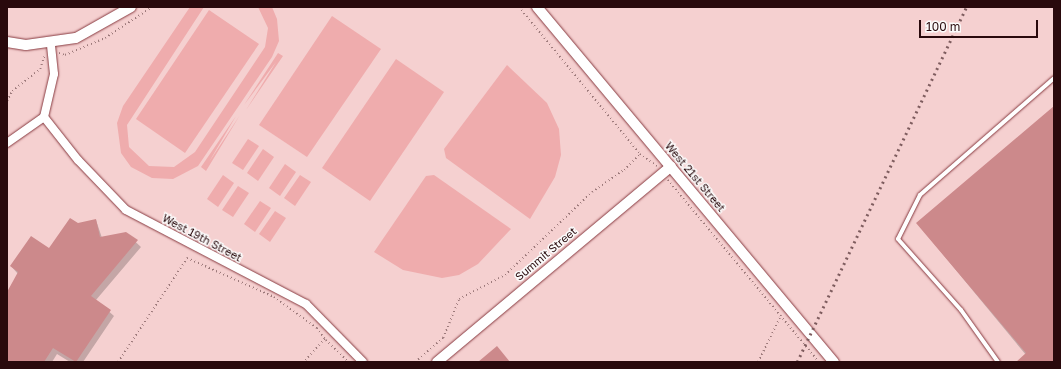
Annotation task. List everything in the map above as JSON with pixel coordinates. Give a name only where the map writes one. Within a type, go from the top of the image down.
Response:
[{"type":"street","points":[[7,42],[51,43],[76,38],[131,7]]},
{"type":"street","name":"West 21st Street","points":[[537,7],[834,362]]},
{"type":"street","points":[[7,143],[44,117],[51,96],[53,55],[51,43]]},
{"type":"street","name":"West 19th Street","points":[[44,117],[83,166],[126,210],[306,304],[363,362]]},
{"type":"street","name":"Summit Street","points":[[437,362],[671,166]]},
{"type":"lane","points":[[998,362],[960,310],[898,239],[920,195],[1054,78]]},
{"type":"path","points":[[7,101],[12,91],[40,68],[41,60],[53,55],[65,54],[105,38],[152,7]]},
{"type":"path","points":[[519,7],[640,154],[662,172],[781,314],[819,362]]},
{"type":"path","points":[[415,362],[443,338],[452,309],[460,299],[505,276],[592,192],[624,170],[640,154]]},
{"type":"path","points":[[118,362],[187,258],[274,297],[317,328],[325,339],[349,362]]},
{"type":"path","points":[[758,362],[781,314]]},
{"type":"path","points":[[304,362],[325,339]]},
{"type":"shaded area","points":[[190,7],[204,7],[127,125],[129,147],[149,166],[174,167],[195,152],[265,47],[268,28],[258,7],[272,7],[277,19],[279,41],[272,57],[198,166],[173,179],[152,178],[131,167],[121,153],[117,123],[123,106]]},
{"type":"shaded area","points":[[209,10],[259,44],[185,153],[136,119]]},
{"type":"shaded area","points":[[332,16],[381,49],[307,157],[259,125]]},
{"type":"shaded area","points":[[278,53],[283,56],[246,110],[276,62],[244,105]]},
{"type":"shaded area","points":[[396,59],[444,92],[370,201],[322,168]]},
{"type":"shaded area","points":[[507,65],[547,103],[559,129],[561,155],[555,177],[530,219],[446,158],[444,149]]},
{"type":"shaded area","points":[[240,115],[206,171],[201,167],[236,116],[209,162]]},
{"type":"shaded area","points":[[248,139],[259,146],[243,170],[232,163]]},
{"type":"shaded area","points":[[263,149],[274,157],[258,181],[247,173]]},
{"type":"shaded area","points":[[285,164],[296,172],[280,196],[269,188]]},
{"type":"shaded area","points":[[223,175],[234,183],[218,207],[207,199]]},
{"type":"shaded area","points":[[300,175],[311,182],[295,206],[284,198]]},
{"type":"shaded area","points":[[434,175],[511,229],[478,264],[459,275],[442,278],[403,270],[374,252],[426,176]]},
{"type":"shaded area","points":[[238,186],[249,193],[233,217],[222,210]]},
{"type":"shaded area","points":[[260,201],[271,208],[255,232],[244,224]]},
{"type":"shaded area","points":[[275,211],[286,218],[270,242],[259,234]]},
{"type":"building","points":[[1054,106],[1054,362],[1016,362],[1026,353],[916,223]]},
{"type":"building","points":[[70,218],[78,223],[96,219],[100,237],[126,232],[138,240],[91,296],[111,310],[76,362],[53,348],[44,362],[7,362],[7,292],[18,272],[10,266],[31,236],[49,248]]},
{"type":"building","points":[[497,346],[510,362],[478,362]]},
{"type":"railway","points":[[797,362],[966,7]]}]
